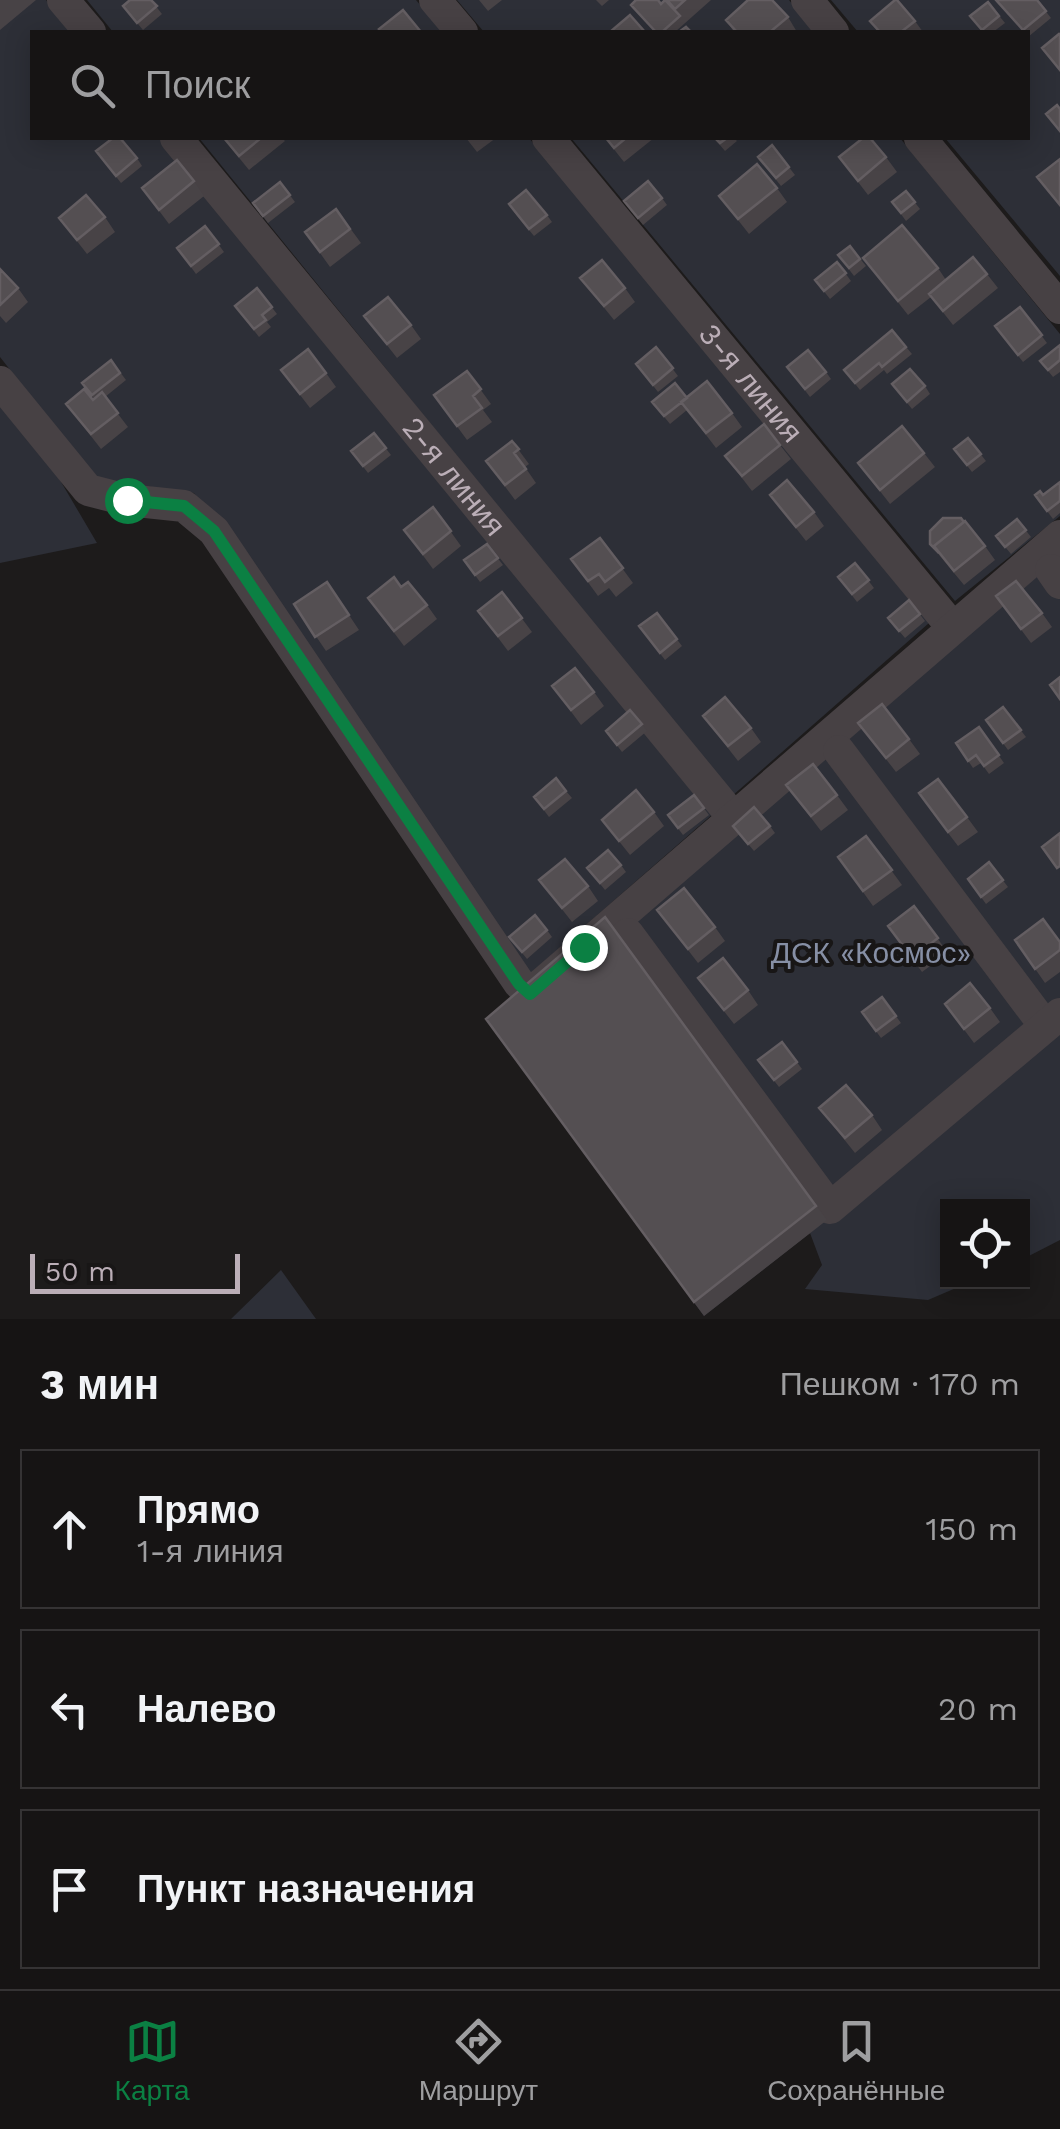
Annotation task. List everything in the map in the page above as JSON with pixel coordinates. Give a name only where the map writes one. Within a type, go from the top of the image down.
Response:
[{"type":"lane","points":[[63,0],[88,30]]},
{"type":"lane","points":[[435,0],[460,30]]},
{"type":"lane","points":[[807,0],[832,30]]},
{"type":"lane","name":"2-я линия","points":[[178,140],[732,817]]},
{"type":"lane","name":"3-я линия","points":[[550,140],[953,628]]},
{"type":"lane","points":[[922,140],[1060,308]]},
{"type":"lane","points":[[0,382],[88,490],[127,500],[184,506],[214,531],[519,984],[530,994],[1060,536]]},
{"type":"lane","points":[[628,934],[830,1208],[1052,1020],[839,751]]},
{"type":"green space","points":[[0,0],[46,0],[70,30],[30,30],[30,140],[161,140],[714,813],[523,980],[194,493],[96,479],[0,357]]},
{"type":"green space","points":[[87,0],[416,0],[441,30],[111,30]]},
{"type":"green space","points":[[457,0],[789,0],[813,30],[482,30]]},
{"type":"green space","points":[[831,0],[1060,0],[1060,276],[947,140],[1030,140],[1030,30],[856,30]]},
{"type":"green space","points":[[201,140],[531,140],[929,623],[732,796]]},
{"type":"green space","points":[[573,140],[902,140],[1060,334],[1060,516],[955,601]]},
{"type":"green space","points":[[0,403],[54,470],[97,543],[0,563]]},
{"type":"green space","name":"ДСК «Космос»","points":[[1060,547],[1060,1240],[1030,1255],[1030,1199],[940,1199],[940,1289],[954,1289],[928,1300],[805,1289],[822,1265],[810,1233],[704,1316],[496,1034]]},
{"type":"green space","points":[[281,1270],[316,1319],[231,1319]]},
{"type":"building","points":[[130,0],[151,0],[157,6],[137,23],[123,6]]},
{"type":"building","points":[[636,0],[658,0],[661,4],[665,0],[680,16],[664,30],[654,30],[631,5]]},
{"type":"building","points":[[667,0],[685,0],[675,9]]},
{"type":"building","points":[[748,0],[772,0],[788,17],[772,30],[735,30],[726,20]]},
{"type":"building","points":[[897,0],[915,21],[904,30],[878,30],[870,21]]},
{"type":"building","points":[[996,0],[1037,0],[1046,11],[1023,30]]},
{"type":"building","points":[[988,2],[999,16],[982,30],[970,16]]},
{"type":"building","points":[[403,10],[419,30],[380,30]]},
{"type":"building","points":[[630,15],[643,30],[612,30]]},
{"type":"building","points":[[1060,35],[1060,70],[1042,48]]},
{"type":"building","points":[[1057,105],[1060,109],[1060,131],[1046,114]]},
{"type":"building","points":[[110,140],[122,140],[137,158],[116,176],[96,151]]},
{"type":"building","points":[[226,140],[259,140],[239,156]]},
{"type":"building","points":[[608,140],[624,140],[614,148]]},
{"type":"building","points":[[860,140],[872,140],[886,157],[858,181],[839,157]]},
{"type":"building","points":[[772,145],[789,167],[776,178],[758,157]]},
{"type":"building","points":[[1060,159],[1060,205],[1037,177]]},
{"type":"building","points":[[177,160],[194,181],[159,210],[142,188]]},
{"type":"building","points":[[757,164],[777,188],[738,219],[719,196]]},
{"type":"building","points":[[648,181],[662,198],[638,218],[624,201]]},
{"type":"building","points":[[280,182],[290,195],[263,216],[253,203]]},
{"type":"building","points":[[526,190],[547,215],[529,229],[509,204]]},
{"type":"building","points":[[906,191],[915,202],[901,213],[892,202]]},
{"type":"building","points":[[86,195],[105,217],[77,240],[59,218]]},
{"type":"building","points":[[336,209],[350,229],[320,252],[305,232]]},
{"type":"building","points":[[902,225],[938,268],[898,301],[863,258]]},
{"type":"building","points":[[205,226],[219,244],[191,266],[177,248]]},
{"type":"building","points":[[850,246],[860,259],[849,268],[838,255]]},
{"type":"building","points":[[973,257],[987,274],[943,311],[929,294]]},
{"type":"building","points":[[602,260],[625,288],[604,306],[580,278]]},
{"type":"building","points":[[837,262],[846,273],[824,291],[815,280]]},
{"type":"building","points":[[0,269],[18,288],[0,305]]},
{"type":"building","points":[[257,288],[272,307],[262,315],[266,320],[254,329],[235,306]]},
{"type":"building","points":[[388,297],[411,325],[387,344],[364,316]]},
{"type":"building","points":[[1020,307],[1042,335],[1018,355],[995,326]]},
{"type":"building","points":[[892,330],[906,347],[855,383],[844,370]]},
{"type":"building","points":[[1060,345],[1060,360],[1048,370],[1040,361]]},
{"type":"building","points":[[656,347],[673,368],[653,385],[636,364]]},
{"type":"building","points":[[308,349],[326,373],[300,394],[281,370]]},
{"type":"building","points":[[808,350],[826,372],[805,389],[787,367]]},
{"type":"building","points":[[111,360],[120,373],[92,395],[82,383]]},
{"type":"building","points":[[910,369],[925,386],[907,402],[892,384]]},
{"type":"building","points":[[467,371],[481,389],[473,396],[482,408],[457,426],[434,395]]},
{"type":"building","points":[[707,381],[732,413],[706,433],[681,402]]},
{"type":"building","points":[[675,383],[687,398],[664,416],[652,402]]},
{"type":"building","points":[[84,389],[93,400],[102,392],[118,413],[91,434],[66,404]]},
{"type":"building","points":[[764,424],[780,445],[742,476],[725,456]]},
{"type":"building","points":[[902,426],[924,453],[880,490],[858,463]]},
{"type":"building","points":[[374,433],[386,448],[363,466],[351,451]]},
{"type":"building","points":[[968,438],[981,454],[967,465],[954,449]]},
{"type":"building","points":[[512,441],[519,449],[514,453],[526,469],[505,485],[486,461]]},
{"type":"building","points":[[787,480],[814,512],[796,527],[770,495]]},
{"type":"building","points":[[1060,482],[1060,501],[1047,511],[1035,495],[1040,491],[1043,495]]},
{"type":"building","points":[[433,507],[451,531],[423,554],[404,530]]},
{"type":"building","points":[[943,518],[961,518],[964,522],[934,546],[939,553],[930,544],[930,531]]},
{"type":"building","points":[[1017,519],[1026,530],[1005,547],[996,536]]},
{"type":"building","points":[[965,521],[985,546],[954,571],[934,546]]},
{"type":"building","points":[[600,538],[623,568],[605,582],[599,574],[588,581],[571,559]]},
{"type":"building","points":[[487,544],[498,558],[475,575],[464,560]]},
{"type":"building","points":[[855,563],[869,580],[852,594],[838,577]]},
{"type":"building","points":[[394,577],[401,587],[408,582],[427,605],[394,631],[368,598]]},
{"type":"building","points":[[1016,581],[1042,613],[1021,629],[996,596]]},
{"type":"building","points":[[327,582],[349,615],[315,637],[294,604]]},
{"type":"building","points":[[502,592],[522,618],[498,636],[478,611]]},
{"type":"building","points":[[909,600],[920,614],[899,631],[888,618]]},
{"type":"building","points":[[657,613],[677,639],[660,653],[639,626]]},
{"type":"building","points":[[575,668],[594,692],[571,710],[552,686]]},
{"type":"building","points":[[1060,677],[1060,699],[1050,685]]},
{"type":"building","points":[[725,697],[751,728],[728,746],[703,716]]},
{"type":"building","points":[[882,704],[909,739],[886,758],[858,723]]},
{"type":"building","points":[[1003,707],[1021,730],[1003,743],[986,720]]},
{"type":"building","points":[[630,710],[642,724],[617,745],[606,731]]},
{"type":"building","points":[[979,727],[999,755],[984,766],[976,755],[968,761],[956,743]]},
{"type":"building","points":[[813,764],[837,795],[811,816],[786,785]]},
{"type":"building","points":[[556,778],[566,791],[544,809],[534,797]]},
{"type":"building","points":[[938,779],[967,817],[948,832],[919,793]]},
{"type":"building","points":[[636,790],[654,812],[619,841],[602,820]]},
{"type":"building","points":[[694,795],[704,808],[678,828],[668,815]]},
{"type":"building","points":[[754,807],[770,826],[748,844],[733,826]]},
{"type":"building","points":[[1060,833],[1060,866],[1057,868],[1042,847]]},
{"type":"building","points":[[866,836],[892,870],[863,891],[838,857]]},
{"type":"building","points":[[608,850],[621,865],[600,883],[587,868]]},
{"type":"building","points":[[565,859],[588,886],[562,908],[539,880]]},
{"type":"building","points":[[989,862],[1003,880],[981,897],[968,879]]},
{"type":"building","points":[[684,888],[715,927],[688,949],[657,910]]},
{"type":"building","points":[[914,906],[938,938],[912,958],[888,926]]},
{"type":"building","points":[[535,915],[547,930],[522,952],[509,937]]},
{"type":"building","points":[[605,917],[816,1206],[694,1302],[486,1019]]},
{"type":"building","points":[[1043,919],[1060,942],[1060,950],[1035,969],[1015,940]]},
{"type":"building","points":[[723,958],[748,990],[724,1010],[698,978]]},
{"type":"building","points":[[970,983],[990,1008],[964,1029],[945,1004]]},
{"type":"building","points":[[882,997],[896,1016],[876,1031],[862,1012]]},
{"type":"building","points":[[782,1042],[797,1062],[774,1080],[758,1060]]},
{"type":"building","points":[[846,1085],[872,1115],[845,1138],[819,1108]]},
{"type":"route","points":[[127,500],[184,506],[214,531],[519,984],[530,994],[584,947]]}]
